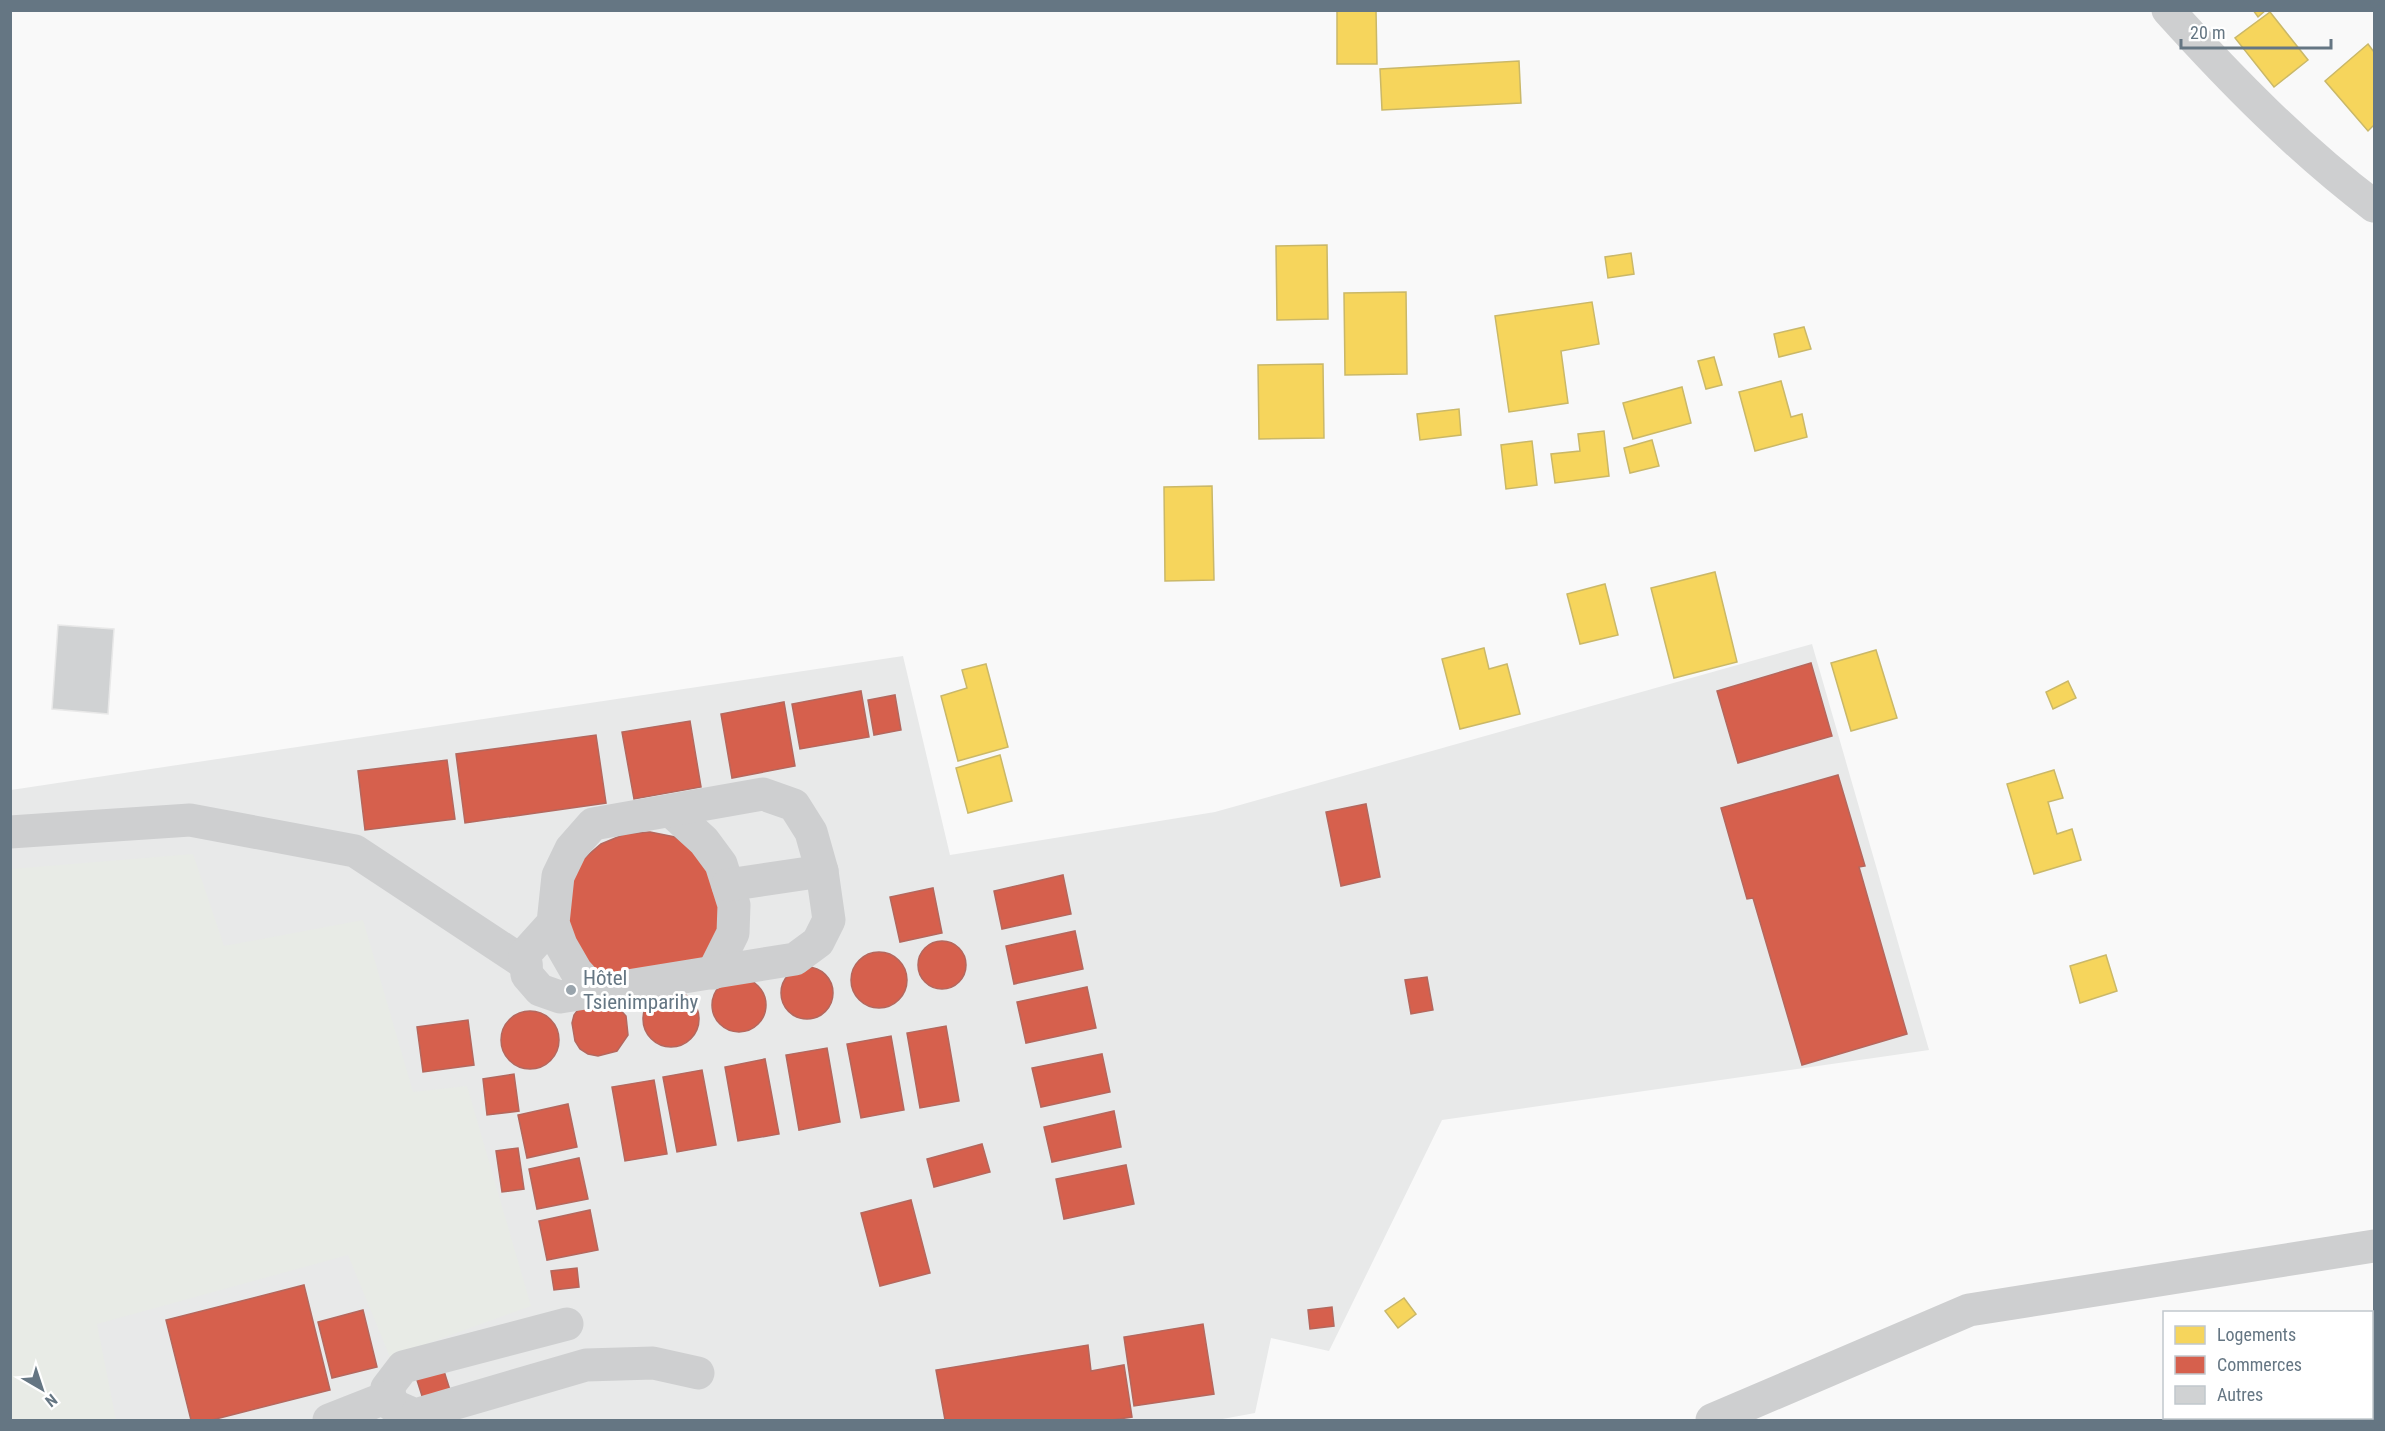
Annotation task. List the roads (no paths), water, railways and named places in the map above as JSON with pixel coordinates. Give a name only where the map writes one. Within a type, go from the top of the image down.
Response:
[{"type":"street","points":[[2168,10],[2236,84],[2341,181],[2374,206]]},
{"type":"street","points":[[553,923],[525,954],[527,975],[540,990],[560,997],[595,992],[713,973],[795,959],[818,942],[829,920],[822,871],[811,831],[794,805],[763,794],[593,824],[571,849],[558,876],[553,923],[561,945],[576,971],[595,992]]},
{"type":"street","points":[[671,811],[704,840],[721,864],[734,905],[733,933],[713,973]]},
{"type":"street","points":[[10,832],[190,820],[355,851],[526,964]]},
{"type":"street","points":[[728,885],[822,871]]},
{"type":"street","points":[[1712,1420],[1969,1310],[2374,1246]]},
{"type":"street","points":[[567,1324],[403,1367],[387,1388],[392,1405],[415,1415],[586,1365],[653,1363],[698,1373]]},
{"type":"street","points":[[329,1420],[390,1396]]},
{"type":"place","name":"Hôtel Tsienimparihy","points":[[571,990]]}]
